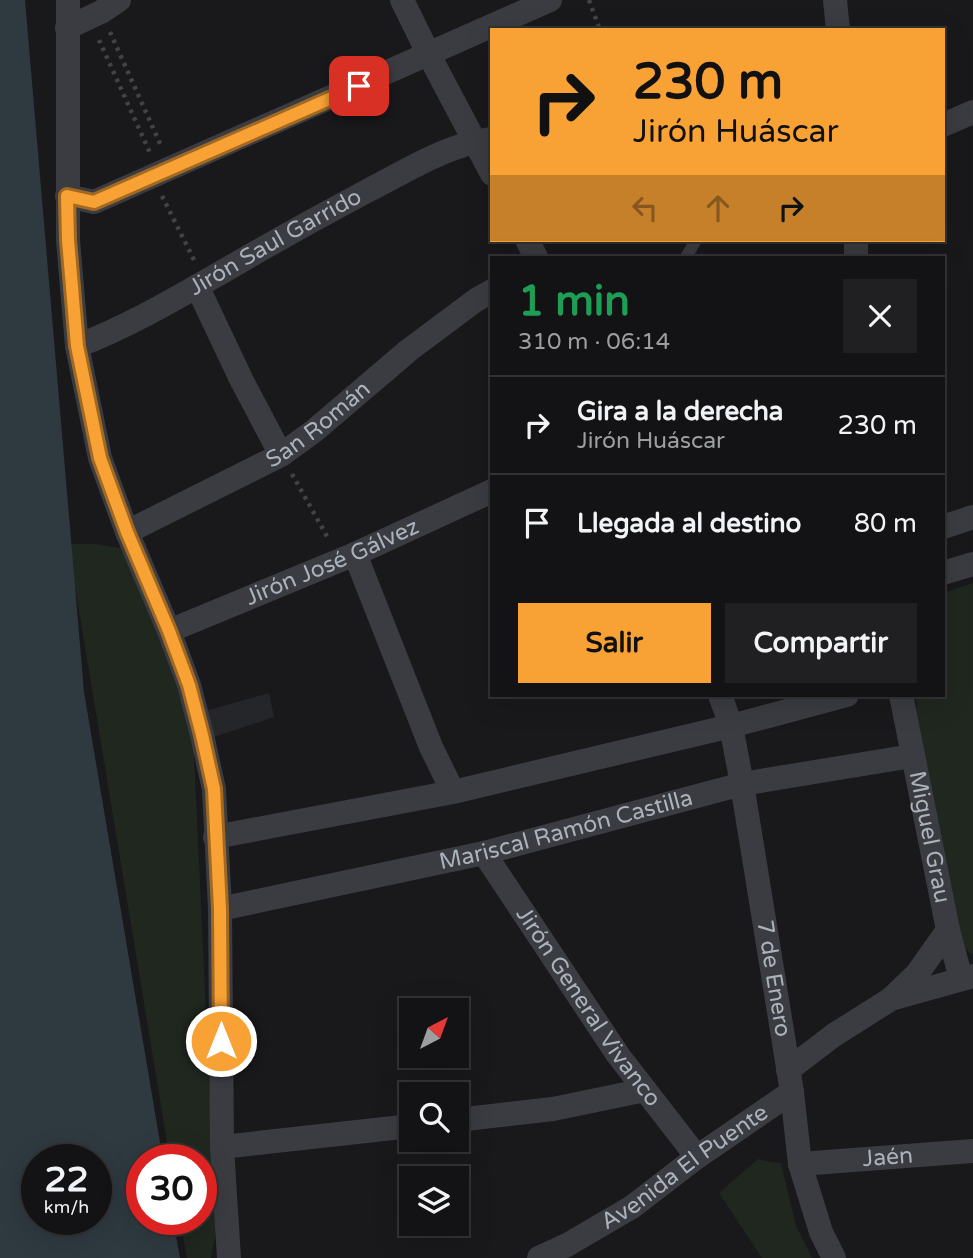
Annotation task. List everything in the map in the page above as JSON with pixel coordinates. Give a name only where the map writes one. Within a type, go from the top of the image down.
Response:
[{"type":"street","points":[[68,0],[94,14],[67,196],[77,346],[100,458],[189,685],[214,789],[220,909],[222,1147],[229,1258]]},
{"type":"street","points":[[402,0],[429,55],[483,140],[490,166]]},
{"type":"street","points":[[67,196],[94,202],[550,0]]},
{"type":"street","points":[[835,0],[838,28]]},
{"type":"street","points":[[945,124],[973,112]]},
{"type":"street","name":"Jirón Saul Garrido","points":[[77,346],[111,334],[310,221],[431,158],[483,140]]},
{"type":"street","points":[[201,284],[242,381],[281,455]]},
{"type":"street","name":"San Román","points":[[127,532],[281,455],[314,431],[409,351],[490,292]]},
{"type":"street","name":"Jirón José Gálvez","points":[[169,631],[348,557],[490,492]]},
{"type":"street","points":[[945,526],[973,517]]},
{"type":"street","points":[[348,557],[453,792]]},
{"type":"street","points":[[945,572],[973,564]]},
{"type":"street","name":"7 de Enero","points":[[721,697],[731,726],[742,784],[790,1081],[800,1164],[821,1233],[834,1258]]},
{"type":"street","points":[[215,837],[453,792],[731,726],[840,697]]},
{"type":"street","name":"Miguel Grau","points":[[901,697],[948,930],[967,977]]},
{"type":"street","name":"Mariscal Ramón Castilla","points":[[220,909],[484,853],[742,784],[912,756]]},
{"type":"street","name":"Jirón General Vivanco","points":[[484,853],[618,1055],[697,1157]]},
{"type":"street","points":[[891,999],[916,974],[948,930]]},
{"type":"street","points":[[891,999],[967,977]]},
{"type":"street","name":"Avenida El Puente","points":[[539,1258],[632,1207],[790,1081],[834,1035],[891,999]]},
{"type":"street","points":[[469,1119],[553,1109],[645,1090]]},
{"type":"street","points":[[222,1147],[399,1127]]},
{"type":"street","name":"Jaén","points":[[800,1164],[973,1151]]},
{"type":"path","points":[[589,0],[599,28]]},
{"type":"path","points":[[94,14],[161,173]]},
{"type":"path","points":[[94,14],[161,173],[201,284]]},
{"type":"path","points":[[281,455],[348,557]]},
{"type":"shaded area","points":[[0,0],[25,0],[84,692],[160,1144],[126,1144],[126,1235],[176,1235],[180,1258],[0,1258]]},
{"type":"shaded area","points":[[68,544],[95,544],[127,549],[193,733],[212,1144],[167,1144]]},
{"type":"shaded area","points":[[973,583],[971,954],[958,941],[918,743],[916,697],[945,697],[945,592]]},
{"type":"shaded area","points":[[269,693],[274,717],[211,738],[205,711]]},
{"type":"shaded area","points":[[758,1159],[781,1163],[796,1226],[812,1258],[762,1258],[719,1193]]},
{"type":"shaded area","points":[[183,1235],[215,1235],[211,1258],[187,1258]]},
{"type":"route","points":[[221,1041],[220,909],[214,789],[189,685],[100,458],[77,346],[67,196],[94,202],[359,86]]}]
